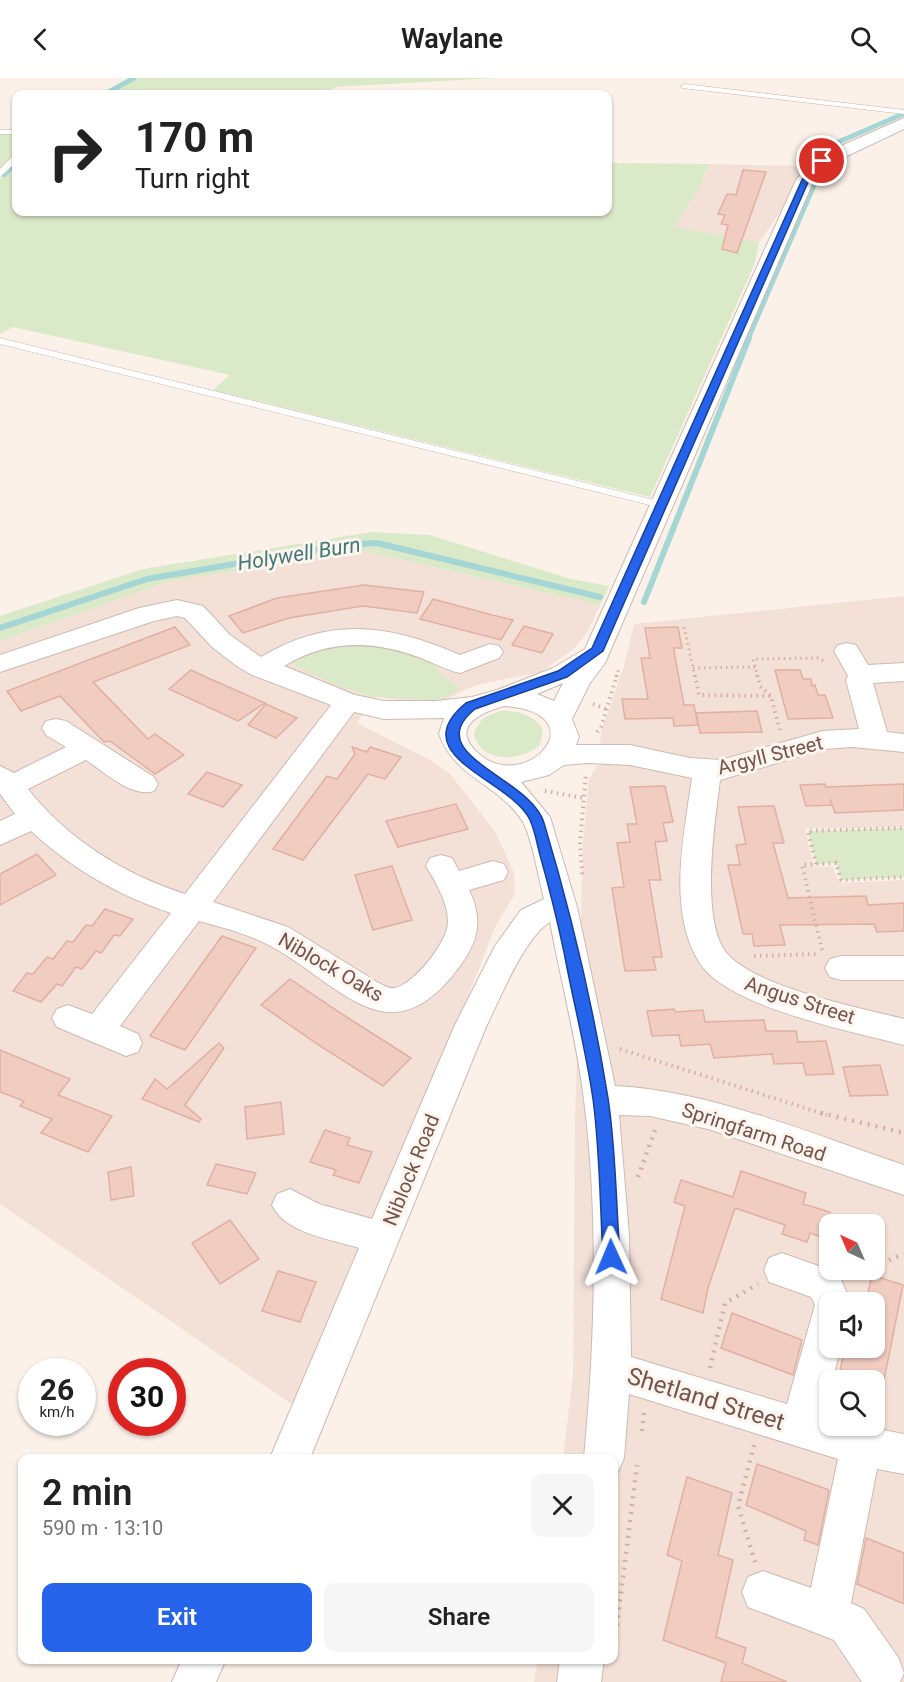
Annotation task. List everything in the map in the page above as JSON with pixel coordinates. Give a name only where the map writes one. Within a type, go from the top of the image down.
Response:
[{"type":"street","points":[[604,1454],[612,1370],[611,1235],[601,1100],[562,907],[546,782],[565,737],[560,720],[568,697],[592,663],[806,180],[822,161],[904,123]]},
{"type":"street","points":[[0,664],[147,614],[177,608],[194,612],[234,652],[261,669],[348,702],[384,710],[436,710],[471,706],[503,697],[562,674],[602,640]]},
{"type":"street","points":[[261,669],[304,644],[345,635],[396,639],[431,651],[460,665],[490,652]]},
{"type":"street","points":[[847,651],[861,676],[859,685],[875,739]]},
{"type":"street","points":[[861,676],[872,673],[904,672]]},
{"type":"street","points":[[503,697],[537,703],[560,720]]},
{"type":"street","points":[[68,1018],[112,1037],[191,907],[348,702]]},
{"type":"street","points":[[456,750],[452,738],[453,726],[459,715],[471,706]]},
{"type":"street","points":[[384,710],[456,750],[467,761],[513,791],[546,782]]},
{"type":"street","name":"Argyll Street","points":[[560,720],[630,755]]},
{"type":"street","points":[[56,728],[85,749],[144,784]]},
{"type":"street","name":"Argyll Street","points":[[546,782],[588,753],[630,755],[707,771],[734,768],[823,740],[875,739],[904,743]]},
{"type":"street","name":"Niblock Oaks","points":[[85,749],[6,781],[34,817],[68,845],[126,881],[153,894],[276,935],[381,999],[392,1001],[411,995],[459,946],[465,925],[446,875],[493,872]]},
{"type":"street","points":[[481,769],[516,774],[546,782]]},
{"type":"street","points":[[707,771],[696,882],[704,940],[712,958]]},
{"type":"street","points":[[0,834],[34,817]]},
{"type":"street","name":"Niblock Road","points":[[292,1454],[470,1027],[506,955],[532,918],[545,910],[562,907]]},
{"type":"street","name":"Angus Street","points":[[712,958],[732,976],[759,990],[904,1032]]},
{"type":"street","points":[[841,968],[904,968]]},
{"type":"street","name":"Springfarm Road","points":[[601,1100],[657,1103],[708,1115],[904,1180]]},
{"type":"street","points":[[290,1205],[310,1217],[382,1238]]},
{"type":"street","points":[[782,1270],[825,1285],[828,1292]]},
{"type":"street","name":"Shetland Street","points":[[801,1427],[819,1356]]},
{"type":"street","name":"Shetland Street","points":[[612,1370],[861,1446],[904,1454]]},
{"type":"street","points":[[827,1615],[861,1446]]},
{"type":"street","points":[[763,1592],[849,1624],[882,1673]]},
{"type":"street","points":[[194,1682],[202,1664]]},
{"type":"street","points":[[579,1682],[581,1664]]},
{"type":"lane","points":[[685,86],[904,112]]},
{"type":"lane","points":[[0,174],[12,162]]},
{"type":"lane","points":[[0,341],[662,505]]},
{"type":"path","points":[[684,627],[699,695],[771,696]]},
{"type":"path","points":[[592,737],[601,727],[629,638],[602,640]]},
{"type":"path","points":[[792,750],[782,736],[771,696],[760,686],[753,659],[818,658],[861,676]]},
{"type":"path","points":[[693,668],[755,667]]},
{"type":"path","points":[[546,782],[583,798]]},
{"type":"path","points":[[816,864],[808,831],[904,828]]},
{"type":"path","points":[[712,958],[823,954],[802,865],[837,863],[841,879],[904,877]]},
{"type":"path","points":[[618,1048],[807,1110],[904,1132]]},
{"type":"path","points":[[885,1262],[904,1254]]},
{"type":"path","points":[[702,1397],[726,1303],[782,1270]]},
{"type":"path","points":[[761,1416],[738,1506],[763,1592]]},
{"type":"shaded area","points":[[709,164],[803,166],[783,208],[759,242],[673,227],[700,186]]},
{"type":"shaded area","points":[[364,551],[600,605],[588,631],[575,648],[541,672],[480,684],[463,690],[445,701],[418,702],[375,697],[357,723],[432,761],[450,774],[495,831],[514,873],[515,894],[495,927],[463,1010],[297,1408],[0,1204],[0,641],[170,581]]},
{"type":"shaded area","points":[[904,596],[904,827],[805,829],[814,867],[833,867],[839,883],[904,880],[904,1682],[534,1682],[537,1664],[618,1664],[618,1454],[563,1454],[573,1376],[575,1120],[583,843],[589,779],[599,763],[601,732],[624,666],[634,624]]},
{"type":"green space","points":[[134,78],[496,78],[335,87],[331,90],[112,90]]},
{"type":"green space","points":[[0,134],[12,134],[12,158],[0,170]]},
{"type":"green space","points":[[612,163],[709,164],[700,186],[674,227],[759,242],[755,263],[650,497],[213,390],[230,375],[13,327],[0,334],[0,179],[12,168],[12,216],[612,216]]},
{"type":"green space","points":[[371,532],[429,535],[571,579],[609,586],[600,605],[364,551],[170,581],[0,641],[0,616],[143,569]]},
{"type":"green space","points":[[346,643],[391,645],[435,661],[437,670],[460,689],[443,699],[435,700],[373,697],[336,685],[292,664],[310,652]]},
{"type":"green space","points":[[501,711],[519,713],[535,720],[543,730],[540,745],[523,755],[512,757],[493,755],[484,750],[474,733],[476,728],[484,718]]},
{"type":"green space","points":[[904,828],[904,877],[841,880],[836,863],[816,864],[808,831]]},
{"type":"building","points":[[743,170],[766,172],[737,253],[722,249],[728,225],[721,224],[725,215],[718,214],[727,194],[736,195]]},
{"type":"building","points":[[364,585],[424,592],[417,613],[363,606],[289,618],[243,633],[229,616],[277,598]]},
{"type":"building","points":[[433,599],[513,620],[501,640],[420,619]]},
{"type":"building","points":[[524,626],[553,634],[542,653],[512,645]]},
{"type":"building","points":[[175,627],[190,645],[93,682],[148,739],[155,734],[184,755],[155,774],[110,741],[104,742],[60,696],[21,711],[7,691]]},
{"type":"building","points":[[678,627],[682,648],[674,648],[684,705],[694,705],[698,725],[674,726],[673,718],[625,719],[622,699],[648,699],[641,658],[650,658],[645,628]]},
{"type":"building","points":[[191,670],[265,703],[238,721],[169,689]]},
{"type":"building","points":[[775,670],[800,670],[803,679],[811,679],[812,686],[815,685],[818,695],[825,695],[833,718],[788,719]]},
{"type":"building","points":[[266,704],[297,718],[276,738],[248,725]]},
{"type":"building","points":[[757,711],[762,732],[700,733],[696,713]]},
{"type":"building","points":[[352,747],[367,752],[370,747],[401,757],[385,779],[368,774],[303,860],[273,849],[327,776],[337,779],[355,754]]},
{"type":"building","points":[[207,772],[242,785],[223,807],[188,794]]},
{"type":"building","points":[[825,784],[826,787],[904,784],[904,810],[835,813],[830,799],[832,805],[806,806],[800,785]]},
{"type":"building","points":[[665,786],[673,822],[663,823],[667,841],[655,842],[661,880],[649,880],[662,957],[653,957],[656,970],[625,971],[612,888],[624,887],[617,843],[630,842],[627,824],[637,824],[630,787]]},
{"type":"building","points":[[456,804],[468,829],[398,847],[386,821]]},
{"type":"building","points":[[774,806],[784,843],[773,843],[788,898],[866,896],[868,905],[904,903],[904,931],[877,932],[874,924],[780,925],[785,945],[754,946],[752,934],[743,934],[728,865],[740,865],[736,845],[746,844],[738,807]]},
{"type":"building","points":[[37,854],[56,875],[0,905],[0,874]]},
{"type":"building","points":[[392,866],[412,920],[373,930],[355,875]]},
{"type":"building","points":[[105,909],[133,919],[120,936],[114,935],[101,953],[96,951],[82,969],[76,967],[62,986],[57,984],[41,1002],[13,991],[27,973],[33,974],[47,957],[53,959],[67,941],[73,942],[86,925],[92,926]]},
{"type":"building","points":[[222,936],[256,948],[185,1050],[150,1036]]},
{"type":"building","points":[[290,979],[411,1058],[383,1086],[317,1044],[261,1005]]},
{"type":"building","points":[[674,1009],[675,1012],[703,1010],[705,1022],[764,1020],[766,1031],[796,1031],[798,1042],[826,1041],[834,1074],[806,1075],[803,1063],[774,1064],[772,1054],[714,1058],[710,1044],[681,1046],[679,1035],[652,1036],[647,1011]]},
{"type":"building","points":[[219,1043],[224,1048],[185,1105],[201,1119],[199,1122],[142,1099],[155,1079],[167,1089]]},
{"type":"building","points":[[0,1050],[70,1079],[58,1095],[112,1116],[88,1152],[41,1133],[52,1119],[20,1106],[24,1101],[0,1092]]},
{"type":"building","points":[[880,1065],[888,1095],[850,1096],[843,1067]]},
{"type":"building","points":[[281,1102],[284,1134],[247,1139],[245,1107]]},
{"type":"building","points":[[325,1130],[350,1138],[347,1145],[372,1152],[359,1183],[333,1175],[336,1170],[310,1162]]},
{"type":"building","points":[[216,1164],[256,1173],[247,1194],[207,1185]]},
{"type":"building","points":[[131,1167],[134,1196],[111,1200],[108,1172]]},
{"type":"building","points":[[741,1171],[806,1193],[803,1204],[830,1212],[830,1214],[819,1214],[819,1236],[810,1233],[807,1242],[782,1234],[785,1225],[735,1208],[708,1288],[703,1313],[661,1299],[685,1206],[674,1202],[681,1180],[733,1197]]},
{"type":"building","points":[[230,1220],[259,1259],[220,1284],[192,1243]]},
{"type":"building","points":[[278,1271],[316,1282],[300,1322],[262,1311]]},
{"type":"building","points":[[885,1279],[903,1285],[885,1375],[885,1370],[840,1370],[843,1358],[885,1358],[885,1292],[868,1292],[871,1280]]},
{"type":"building","points":[[732,1313],[802,1340],[793,1375],[721,1348]]},
{"type":"building","points":[[757,1464],[829,1490],[818,1545],[804,1540],[806,1531],[746,1505]]},
{"type":"building","points":[[687,1477],[732,1493],[718,1555],[733,1560],[716,1637],[746,1648],[742,1663],[787,1682],[721,1682],[726,1663],[663,1640],[682,1561],[667,1555]]},
{"type":"building","points":[[866,1538],[904,1553],[904,1604],[857,1584]]},
{"type":"waterway","points":[[112,90],[134,78]]},
{"type":"waterway","points":[[803,163],[820,150],[903,114]]},
{"type":"waterway","points":[[4,175],[12,168]]},
{"type":"waterway","points":[[748,339],[821,169]]},
{"type":"waterway","points":[[644,602],[749,338]]},
{"type":"waterway","name":"Holywell Burn","points":[[0,628],[147,579],[345,545],[377,543],[600,597]]},
{"type":"route","points":[[611,1257],[601,1100],[562,907],[536,817],[513,791],[467,761],[456,750],[452,738],[453,726],[459,715],[471,706],[503,697],[562,674],[597,651],[806,180],[822,161]]}]
